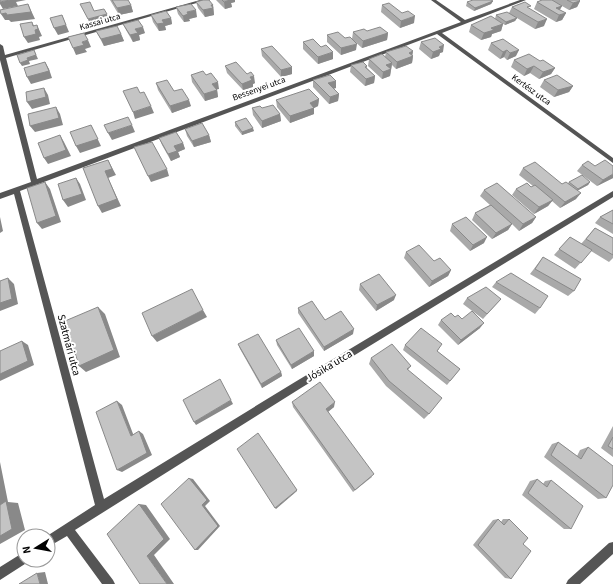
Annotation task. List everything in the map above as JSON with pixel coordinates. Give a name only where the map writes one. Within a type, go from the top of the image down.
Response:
[{"type":"street","name":"Kassai utca","points":[[2,58],[205,0]]},
{"type":"street","points":[[433,0],[464,22]]},
{"type":"street","name":"Bessenyei utca","points":[[0,196],[524,0]]},
{"type":"street","name":"Kertész utca","points":[[439,32],[613,161]]},
{"type":"street","points":[[0,46],[35,183]]},
{"type":"street","name":"Szatmári utca","points":[[16,190],[101,507]]},
{"type":"street","name":"Jósika utca","points":[[56,536],[298,385],[613,194]]},
{"type":"street","points":[[68,528],[109,584]]},
{"type":"street","points":[[572,584],[613,547]]},
{"type":"street","points":[[0,574],[16,563]]},
{"type":"building","points":[[112,0],[128,0],[131,5],[117,8]]},
{"type":"building","points":[[209,0],[213,5],[211,5],[213,8],[203,10],[196,2]]},
{"type":"building","points":[[473,0],[493,1],[475,8],[467,2]]},
{"type":"building","points":[[542,0],[552,0],[562,6],[556,8],[566,13],[559,15],[537,2]]},
{"type":"building","points":[[567,0],[579,0],[580,1],[573,3]]},
{"type":"building","points":[[90,2],[94,11],[104,9],[107,14],[88,19],[80,4]]},
{"type":"building","points":[[525,2],[531,6],[527,7],[547,19],[538,22],[512,7]]},
{"type":"building","points":[[389,3],[402,13],[408,11],[415,16],[401,21],[382,5]]},
{"type":"building","points":[[28,4],[31,12],[7,15],[6,13],[1,14],[0,10]]},
{"type":"building","points":[[191,4],[196,10],[187,12],[188,14],[183,16],[176,7]]},
{"type":"building","points":[[166,11],[171,18],[162,20],[164,23],[157,24],[151,15]]},
{"type":"building","points":[[507,12],[517,18],[506,22],[496,15]]},
{"type":"building","points":[[62,15],[66,25],[54,28],[50,18]]},
{"type":"building","points":[[491,16],[503,24],[491,28],[494,30],[484,33],[471,25]]},
{"type":"building","points":[[138,20],[143,27],[135,29],[138,33],[130,35],[123,24]]},
{"type":"building","points":[[32,22],[33,26],[37,25],[38,29],[35,30],[36,34],[24,37],[20,24]]},
{"type":"building","points":[[117,26],[121,34],[101,39],[96,31]]},
{"type":"building","points":[[380,27],[388,33],[363,41],[353,32],[364,29],[367,31]]},
{"type":"building","points":[[338,32],[345,38],[350,37],[357,44],[341,48],[327,35]]},
{"type":"building","points":[[84,33],[88,40],[82,42],[84,45],[73,48],[68,37]]},
{"type":"building","points":[[435,38],[444,45],[439,47],[441,49],[433,52],[421,42]]},
{"type":"building","points":[[313,39],[321,47],[326,45],[333,52],[318,57],[303,42]]},
{"type":"building","points":[[503,39],[519,50],[510,53],[507,50],[503,52],[491,43]]},
{"type":"building","points":[[272,46],[292,67],[281,70],[261,49]]},
{"type":"building","points":[[406,46],[413,51],[409,53],[413,56],[397,62],[386,52]]},
{"type":"building","points":[[34,50],[36,55],[27,58],[28,60],[20,63],[17,55]]},
{"type":"building","points":[[382,54],[392,63],[386,65],[391,69],[383,72],[369,59]]},
{"type":"building","points":[[529,54],[540,61],[543,60],[555,68],[543,72],[534,66],[527,69],[514,60]]},
{"type":"building","points":[[45,62],[49,71],[27,77],[24,68]]},
{"type":"building","points":[[236,62],[247,74],[251,72],[254,76],[250,77],[252,80],[242,84],[225,66]]},
{"type":"building","points":[[363,62],[367,66],[365,67],[375,76],[366,79],[351,65]]},
{"type":"building","points":[[203,71],[206,75],[211,73],[218,82],[212,84],[217,90],[204,94],[191,75]]},
{"type":"building","points":[[330,75],[336,81],[328,83],[339,94],[330,97],[313,80]]},
{"type":"building","points":[[557,75],[573,86],[558,90],[544,80]]},
{"type":"building","points":[[167,80],[174,91],[182,89],[189,100],[170,106],[156,83]]},
{"type":"building","points":[[137,87],[140,93],[144,92],[151,106],[133,112],[123,91]]},
{"type":"building","points":[[44,88],[46,97],[27,102],[26,92]]},
{"type":"building","points":[[309,89],[319,99],[310,103],[314,108],[290,116],[276,100]]},
{"type":"building","points":[[273,105],[280,114],[262,121],[252,108],[260,106],[262,108]]},
{"type":"building","points":[[56,107],[59,118],[30,126],[28,114]]},
{"type":"building","points":[[128,117],[132,125],[108,133],[104,125]]},
{"type":"building","points":[[246,118],[253,128],[242,132],[235,122]]},
{"type":"building","points":[[202,123],[209,135],[192,141],[185,129]]},
{"type":"building","points":[[91,125],[98,139],[76,146],[70,132]]},
{"type":"building","points":[[176,132],[183,143],[174,146],[177,151],[168,154],[159,138]]},
{"type":"building","points":[[60,135],[66,150],[44,158],[38,143]]},
{"type":"building","points":[[152,142],[167,169],[148,176],[134,147]]},
{"type":"building","points":[[108,160],[112,169],[105,171],[117,199],[98,206],[83,168]]},
{"type":"building","points":[[605,160],[613,166],[613,174],[603,180],[582,165],[588,161],[595,166]]},
{"type":"building","points":[[535,162],[562,184],[566,182],[581,193],[565,202],[523,168]]},
{"type":"building","points":[[582,175],[590,182],[578,189],[569,182]]},
{"type":"building","points":[[76,178],[82,194],[63,200],[58,184]]},
{"type":"building","points":[[45,182],[56,216],[37,223],[27,188]]},
{"type":"building","points":[[497,183],[536,217],[523,224],[484,190]]},
{"type":"building","points":[[527,183],[531,187],[535,185],[553,200],[539,207],[516,189]]},
{"type":"building","points":[[491,205],[512,224],[496,233],[475,213]]},
{"type":"building","points":[[613,210],[613,224],[600,217]]},
{"type":"building","points":[[466,217],[487,237],[473,245],[452,224]]},
{"type":"building","points":[[595,228],[613,238],[613,255],[586,239]]},
{"type":"building","points":[[570,237],[592,250],[581,263],[559,249]]},
{"type":"building","points":[[419,245],[434,261],[440,258],[451,270],[432,281],[406,252]]},
{"type":"building","points":[[543,257],[581,279],[574,291],[535,269]]},
{"type":"building","points":[[511,273],[548,296],[540,308],[496,282]]},
{"type":"building","points":[[379,274],[396,295],[377,305],[360,284]]},
{"type":"building","points":[[8,278],[12,299],[0,303],[0,281]]},
{"type":"building","points":[[486,287],[501,299],[487,314],[467,298]]},
{"type":"building","points":[[192,289],[203,310],[152,336],[142,313]]},
{"type":"building","points":[[312,301],[325,320],[341,311],[354,329],[324,347],[298,308]]},
{"type":"building","points":[[98,307],[114,350],[79,366],[65,321]]},
{"type":"building","points":[[472,311],[484,323],[461,340],[441,320],[451,313],[455,317],[458,315],[462,319]]},
{"type":"building","points":[[299,328],[314,351],[291,365],[276,340]]},
{"type":"building","points":[[421,328],[442,344],[437,351],[460,369],[450,381],[405,345]]},
{"type":"building","points":[[258,334],[281,372],[261,384],[238,344]]},
{"type":"building","points":[[22,341],[28,361],[0,374],[0,351]]},
{"type":"building","points":[[392,344],[411,366],[407,369],[442,398],[429,414],[389,381],[371,358]]},
{"type":"building","points":[[220,379],[231,400],[194,422],[183,400]]},
{"type":"building","points":[[320,382],[335,402],[326,409],[374,474],[355,490],[292,402]]},
{"type":"building","points":[[117,401],[131,436],[139,431],[147,453],[117,470],[96,412]]},
{"type":"building","points":[[258,433],[297,490],[275,508],[237,449]]},
{"type":"building","points":[[613,437],[613,449],[608,446]]},
{"type":"building","points":[[558,442],[581,459],[588,447],[613,466],[613,485],[606,498],[551,455]]},
{"type":"building","points":[[189,478],[207,500],[202,505],[218,526],[195,550],[161,504]]},
{"type":"building","points":[[537,479],[547,487],[551,480],[583,506],[571,529],[528,493]]},
{"type":"building","points":[[6,501],[12,529],[0,536],[0,505]]},
{"type":"building","points":[[139,504],[164,539],[147,556],[167,584],[140,584],[107,534]]},
{"type":"building","points":[[498,519],[504,525],[509,519],[528,538],[523,544],[531,551],[511,579],[478,545]]},
{"type":"building","points":[[37,573],[40,584],[19,584]]}]
